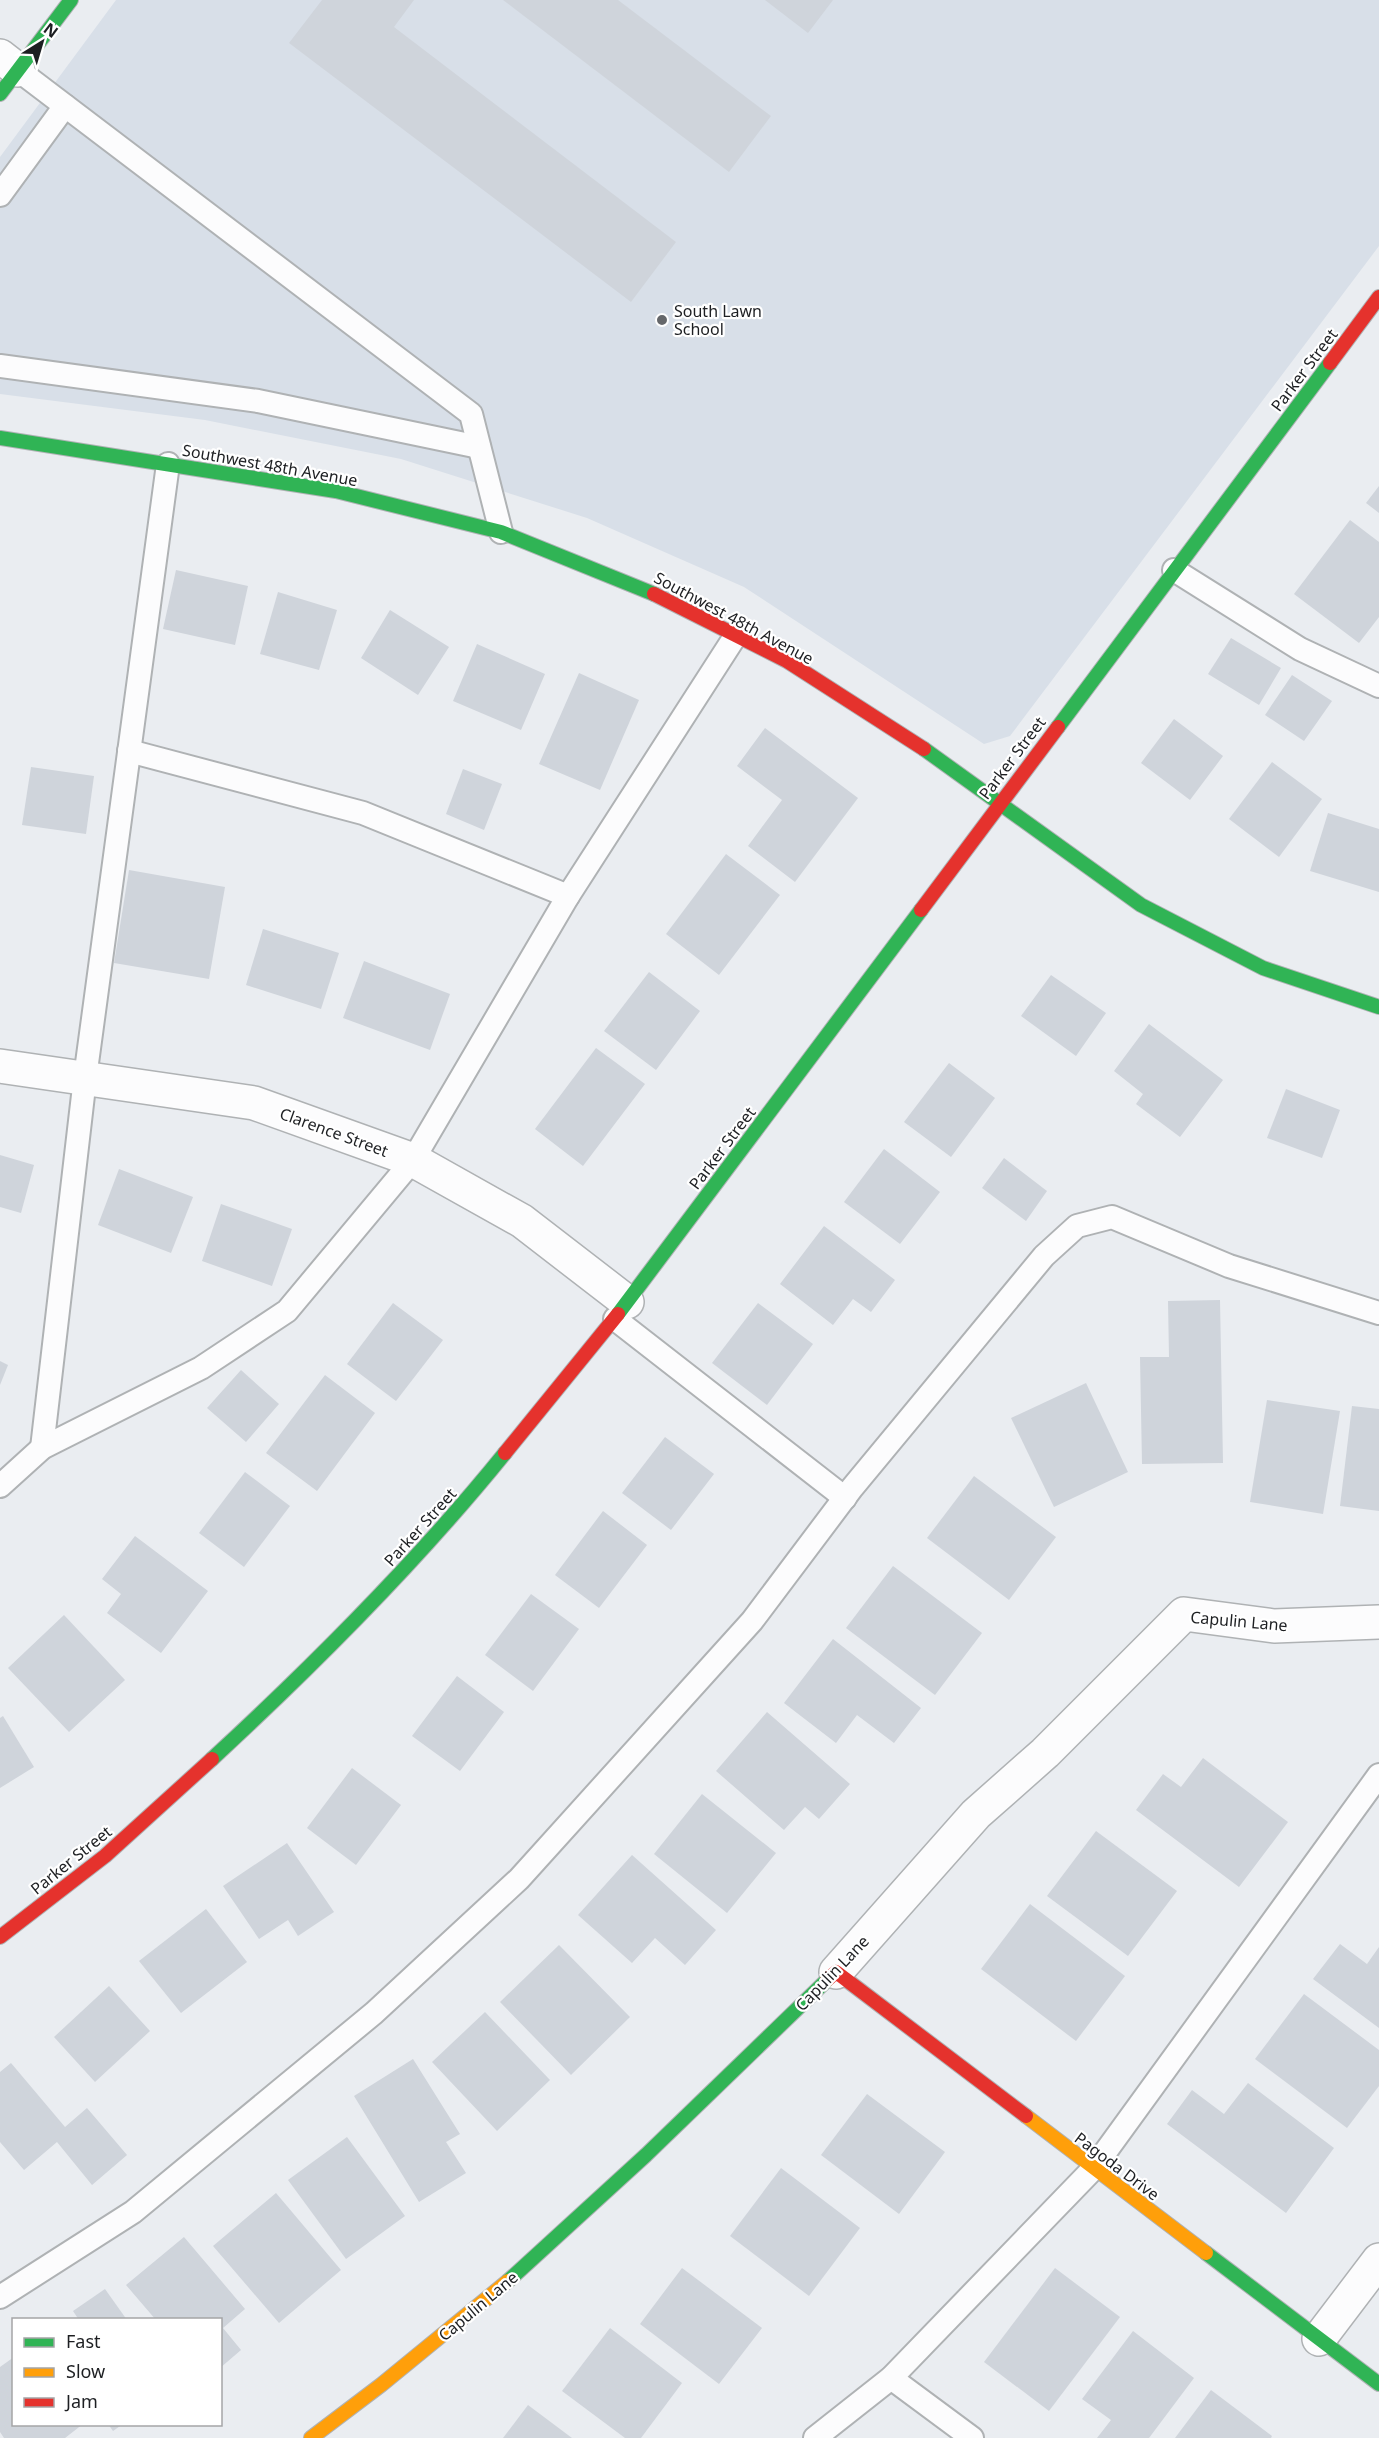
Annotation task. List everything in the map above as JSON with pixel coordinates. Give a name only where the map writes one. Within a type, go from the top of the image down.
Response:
[{"type":"street","points":[[6,73],[71,0]]},
{"type":"street","name":"Parker Street","points":[[0,1937],[105,1856],[241,1732],[357,1621],[471,1495],[621,1310],[1379,297]]},
{"type":"street","name":"Southwest 48th Avenue","points":[[0,438],[336,491],[501,532],[638,586],[796,668],[914,742],[1141,905],[1263,968],[1379,1007]]},
{"type":"street","name":"Clarence Street","points":[[0,1066],[254,1103],[413,1161],[522,1221],[621,1310]]},
{"type":"street","name":"Capulin Lane","points":[[311,2438],[378,2390],[538,2255],[655,2148],[836,1971],[976,1814],[1044,1753],[1184,1614],[1274,1626],[1379,1622]]},
{"type":"street","name":"Pagoda Drive","points":[[836,1971],[1093,2169],[1379,2384]]},
{"type":"street","points":[[1319,2339],[1379,2260]]},
{"type":"lane","points":[[6,73],[65,106],[471,414],[501,532]]},
{"type":"lane","points":[[0,195],[65,106]]},
{"type":"lane","points":[[0,366],[258,401],[479,447]]},
{"type":"lane","points":[[42,1448],[85,1078],[168,464]]},
{"type":"lane","points":[[1174,570],[1300,649],[1379,686]]},
{"type":"lane","points":[[0,1486],[42,1448],[201,1368],[287,1311],[413,1161],[568,896],[736,635]]},
{"type":"lane","points":[[129,752],[363,813],[568,896]]},
{"type":"lane","points":[[0,2297],[133,2212],[374,2013],[519,1879],[752,1621],[845,1498],[1044,1256],[1077,1226],[1112,1217],[1229,1266],[1379,1313]]},
{"type":"lane","points":[[621,1310],[845,1498]]},
{"type":"lane","points":[[815,2438],[891,2378],[1093,2169],[1379,1775]]},
{"type":"lane","points":[[891,2378],[972,2438]]},
{"type":"shaded area","name":"South Lawn School","points":[[116,0],[1379,0],[1379,246],[1010,736],[984,744],[744,587],[587,518],[401,459],[205,420],[0,394],[0,157]]},
{"type":"building","points":[[322,0],[414,0],[394,27],[676,242],[631,302],[289,43]]},
{"type":"building","points":[[503,0],[618,0],[771,116],[729,172]]},
{"type":"building","points":[[765,0],[833,0],[808,33]]},
{"type":"building","points":[[1379,486],[1379,513],[1366,503]]},
{"type":"building","points":[[1350,520],[1379,542],[1379,617],[1359,643],[1294,594]]},
{"type":"building","points":[[176,570],[248,586],[235,645],[163,629]]},
{"type":"building","points":[[278,592],[337,610],[319,670],[260,654]]},
{"type":"building","points":[[390,610],[449,647],[418,695],[361,658]]},
{"type":"building","points":[[1231,638],[1281,668],[1259,705],[1208,674]]},
{"type":"building","points":[[477,644],[545,674],[521,730],[453,701]]},
{"type":"building","points":[[579,673],[639,700],[600,790],[539,764]]},
{"type":"building","points":[[1292,675],[1332,701],[1304,741],[1265,715]]},
{"type":"building","points":[[1174,719],[1223,756],[1190,800],[1141,763]]},
{"type":"building","points":[[765,728],[858,798],[795,882],[748,846],[782,800],[737,766]]},
{"type":"building","points":[[1272,762],[1322,799],[1279,857],[1229,819]]},
{"type":"building","points":[[31,767],[94,776],[86,834],[22,825]]},
{"type":"building","points":[[463,769],[502,784],[484,830],[446,814]]},
{"type":"building","points":[[1328,813],[1379,829],[1379,892],[1310,871]]},
{"type":"building","points":[[726,854],[780,895],[719,975],[666,934]]},
{"type":"building","points":[[129,870],[225,887],[209,979],[114,963]]},
{"type":"building","points":[[263,929],[339,953],[321,1009],[246,985]]},
{"type":"building","points":[[364,961],[450,994],[430,1050],[343,1018]]},
{"type":"building","points":[[649,972],[700,1011],[656,1070],[604,1031]]},
{"type":"building","points":[[1051,975],[1106,1013],[1076,1056],[1021,1016]]},
{"type":"building","points":[[1149,1024],[1223,1080],[1180,1137],[1136,1104],[1143,1094],[1114,1071]]},
{"type":"building","points":[[596,1048],[645,1084],[583,1166],[535,1129]]},
{"type":"building","points":[[949,1063],[995,1098],[951,1157],[904,1122]]},
{"type":"building","points":[[1286,1089],[1340,1110],[1322,1158],[1267,1138]]},
{"type":"building","points":[[884,1149],[940,1192],[900,1244],[844,1202]]},
{"type":"building","points":[[0,1155],[34,1165],[21,1213],[0,1207]]},
{"type":"building","points":[[1004,1158],[1047,1191],[1026,1221],[982,1188]]},
{"type":"building","points":[[119,1169],[193,1197],[171,1253],[98,1225]]},
{"type":"building","points":[[221,1204],[292,1229],[272,1286],[202,1261]]},
{"type":"building","points":[[824,1226],[895,1280],[871,1312],[853,1299],[833,1325],[780,1284]]},
{"type":"building","points":[[1220,1300],[1223,1463],[1142,1464],[1140,1357],[1169,1357],[1168,1301]]},
{"type":"building","points":[[393,1303],[443,1340],[396,1401],[347,1364]]},
{"type":"building","points":[[758,1303],[813,1344],[767,1405],[712,1363]]},
{"type":"building","points":[[0,1361],[8,1365],[0,1385]]},
{"type":"building","points":[[241,1370],[279,1404],[246,1442],[207,1408]]},
{"type":"building","points":[[325,1375],[375,1413],[317,1491],[266,1453]]},
{"type":"building","points":[[1086,1383],[1128,1472],[1054,1507],[1011,1418]]},
{"type":"building","points":[[1267,1400],[1340,1411],[1323,1514],[1250,1502]]},
{"type":"building","points":[[1352,1406],[1379,1409],[1379,1511],[1340,1506]]},
{"type":"building","points":[[665,1437],[714,1474],[671,1530],[622,1493]]},
{"type":"building","points":[[245,1472],[290,1506],[244,1567],[199,1533]]},
{"type":"building","points":[[974,1476],[1056,1537],[1009,1600],[927,1538]]},
{"type":"building","points":[[603,1511],[647,1545],[599,1608],[555,1575]]},
{"type":"building","points":[[135,1536],[208,1591],[161,1653],[107,1613],[121,1594],[102,1579]]},
{"type":"building","points":[[893,1566],[982,1633],[935,1695],[846,1628]]},
{"type":"building","points":[[531,1594],[579,1629],[533,1691],[485,1655]]},
{"type":"building","points":[[64,1615],[125,1680],[69,1732],[8,1668]]},
{"type":"building","points":[[833,1639],[921,1708],[894,1743],[857,1715],[836,1743],[784,1703]]},
{"type":"building","points":[[457,1676],[504,1712],[460,1771],[412,1736]]},
{"type":"building","points":[[767,1712],[850,1784],[819,1819],[805,1807],[784,1830],[716,1771]]},
{"type":"building","points":[[3,1716],[34,1767],[0,1788],[0,1718]]},
{"type":"building","points":[[1203,1758],[1288,1822],[1239,1887],[1136,1810],[1163,1774],[1181,1787]]},
{"type":"building","points":[[352,1768],[401,1805],[356,1865],[307,1828]]},
{"type":"building","points":[[702,1794],[776,1853],[727,1913],[654,1854]]},
{"type":"building","points":[[1096,1831],[1177,1891],[1128,1956],[1047,1896]]},
{"type":"building","points":[[287,1843],[334,1912],[298,1936],[288,1920],[259,1939],[223,1886]]},
{"type":"building","points":[[632,1855],[716,1930],[685,1965],[655,1938],[632,1963],[578,1915]]},
{"type":"building","points":[[1030,1904],[1125,1976],[1076,2041],[981,1969]]},
{"type":"building","points":[[206,1909],[247,1962],[181,2013],[139,1961]]},
{"type":"building","points":[[1340,1944],[1367,1964],[1379,1947],[1379,2028],[1313,1979]]},
{"type":"building","points":[[559,1945],[630,2017],[571,2075],[500,2002]]},
{"type":"building","points":[[109,1986],[150,2031],[95,2082],[54,2037]]},
{"type":"building","points":[[1304,1994],[1379,2050],[1379,2086],[1347,2128],[1255,2059]]},
{"type":"building","points":[[485,2012],[550,2080],[497,2131],[432,2062]]},
{"type":"building","points":[[413,2059],[460,2134],[446,2142],[466,2173],[419,2202],[354,2096]]},
{"type":"building","points":[[11,2063],[65,2127],[87,2108],[127,2155],[92,2185],[57,2142],[24,2170],[0,2142],[0,2072]]},
{"type":"building","points":[[1248,2083],[1334,2148],[1286,2213],[1167,2124],[1192,2090],[1224,2114]]},
{"type":"building","points":[[867,2094],[945,2152],[899,2214],[821,2155]]},
{"type":"building","points":[[347,2137],[405,2216],[346,2259],[288,2180]]},
{"type":"building","points":[[781,2168],[860,2228],[809,2296],[730,2236]]},
{"type":"building","points":[[276,2193],[341,2270],[279,2323],[213,2246]]},
{"type":"building","points":[[184,2237],[245,2309],[223,2328],[241,2350],[222,2366],[222,2318],[154,2318],[126,2285]]},
{"type":"building","points":[[682,2268],[762,2328],[719,2384],[640,2324]]},
{"type":"building","points":[[1055,2268],[1120,2317],[1049,2411],[984,2362]]},
{"type":"building","points":[[105,2289],[126,2318],[78,2318],[73,2311]]},
{"type":"building","points":[[610,2328],[682,2383],[641,2438],[625,2438],[562,2391]]},
{"type":"building","points":[[1133,2331],[1194,2378],[1149,2438],[1097,2438],[1111,2420],[1082,2399]]},
{"type":"building","points":[[12,2358],[12,2426],[80,2426],[65,2438],[4,2438],[0,2432],[0,2367]]},
{"type":"building","points":[[1211,2390],[1272,2436],[1271,2438],[1175,2438]]},
{"type":"building","points":[[528,2405],[572,2438],[503,2438]]},
{"type":"building","points":[[109,2426],[120,2426],[113,2431]]},
{"type":"traffic: fast","points":[[0,94],[71,0]]},
{"type":"traffic: fast","points":[[1058,727],[1330,363]]},
{"type":"traffic: fast","points":[[0,438],[336,491],[501,532],[654,594]]},
{"type":"traffic: fast","points":[[924,749],[1141,905],[1263,968],[1379,1007]]},
{"type":"traffic: fast","points":[[618,1314],[921,910]]},
{"type":"traffic: fast","points":[[212,1759],[289,1686],[401,1573],[505,1453]]},
{"type":"traffic: fast","points":[[508,2281],[646,2155],[827,1980]]},
{"type":"traffic: fast","points":[[1206,2253],[1379,2384]]},
{"type":"traffic: slow","points":[[1026,2116],[1206,2253]]},
{"type":"traffic: slow","points":[[311,2438],[381,2385],[508,2281]]},
{"type":"traffic: jam","points":[[1330,363],[1379,297]]},
{"type":"traffic: jam","points":[[654,594],[787,661],[924,749]]},
{"type":"traffic: jam","points":[[921,910],[1058,727]]},
{"type":"traffic: jam","points":[[505,1453],[618,1314]]},
{"type":"traffic: jam","points":[[0,1937],[105,1856],[212,1759]]},
{"type":"traffic: jam","points":[[827,1980],[836,1972],[1026,2116]]},
{"type":"place","name":"South Lawn School","points":[[662,320]]}]
